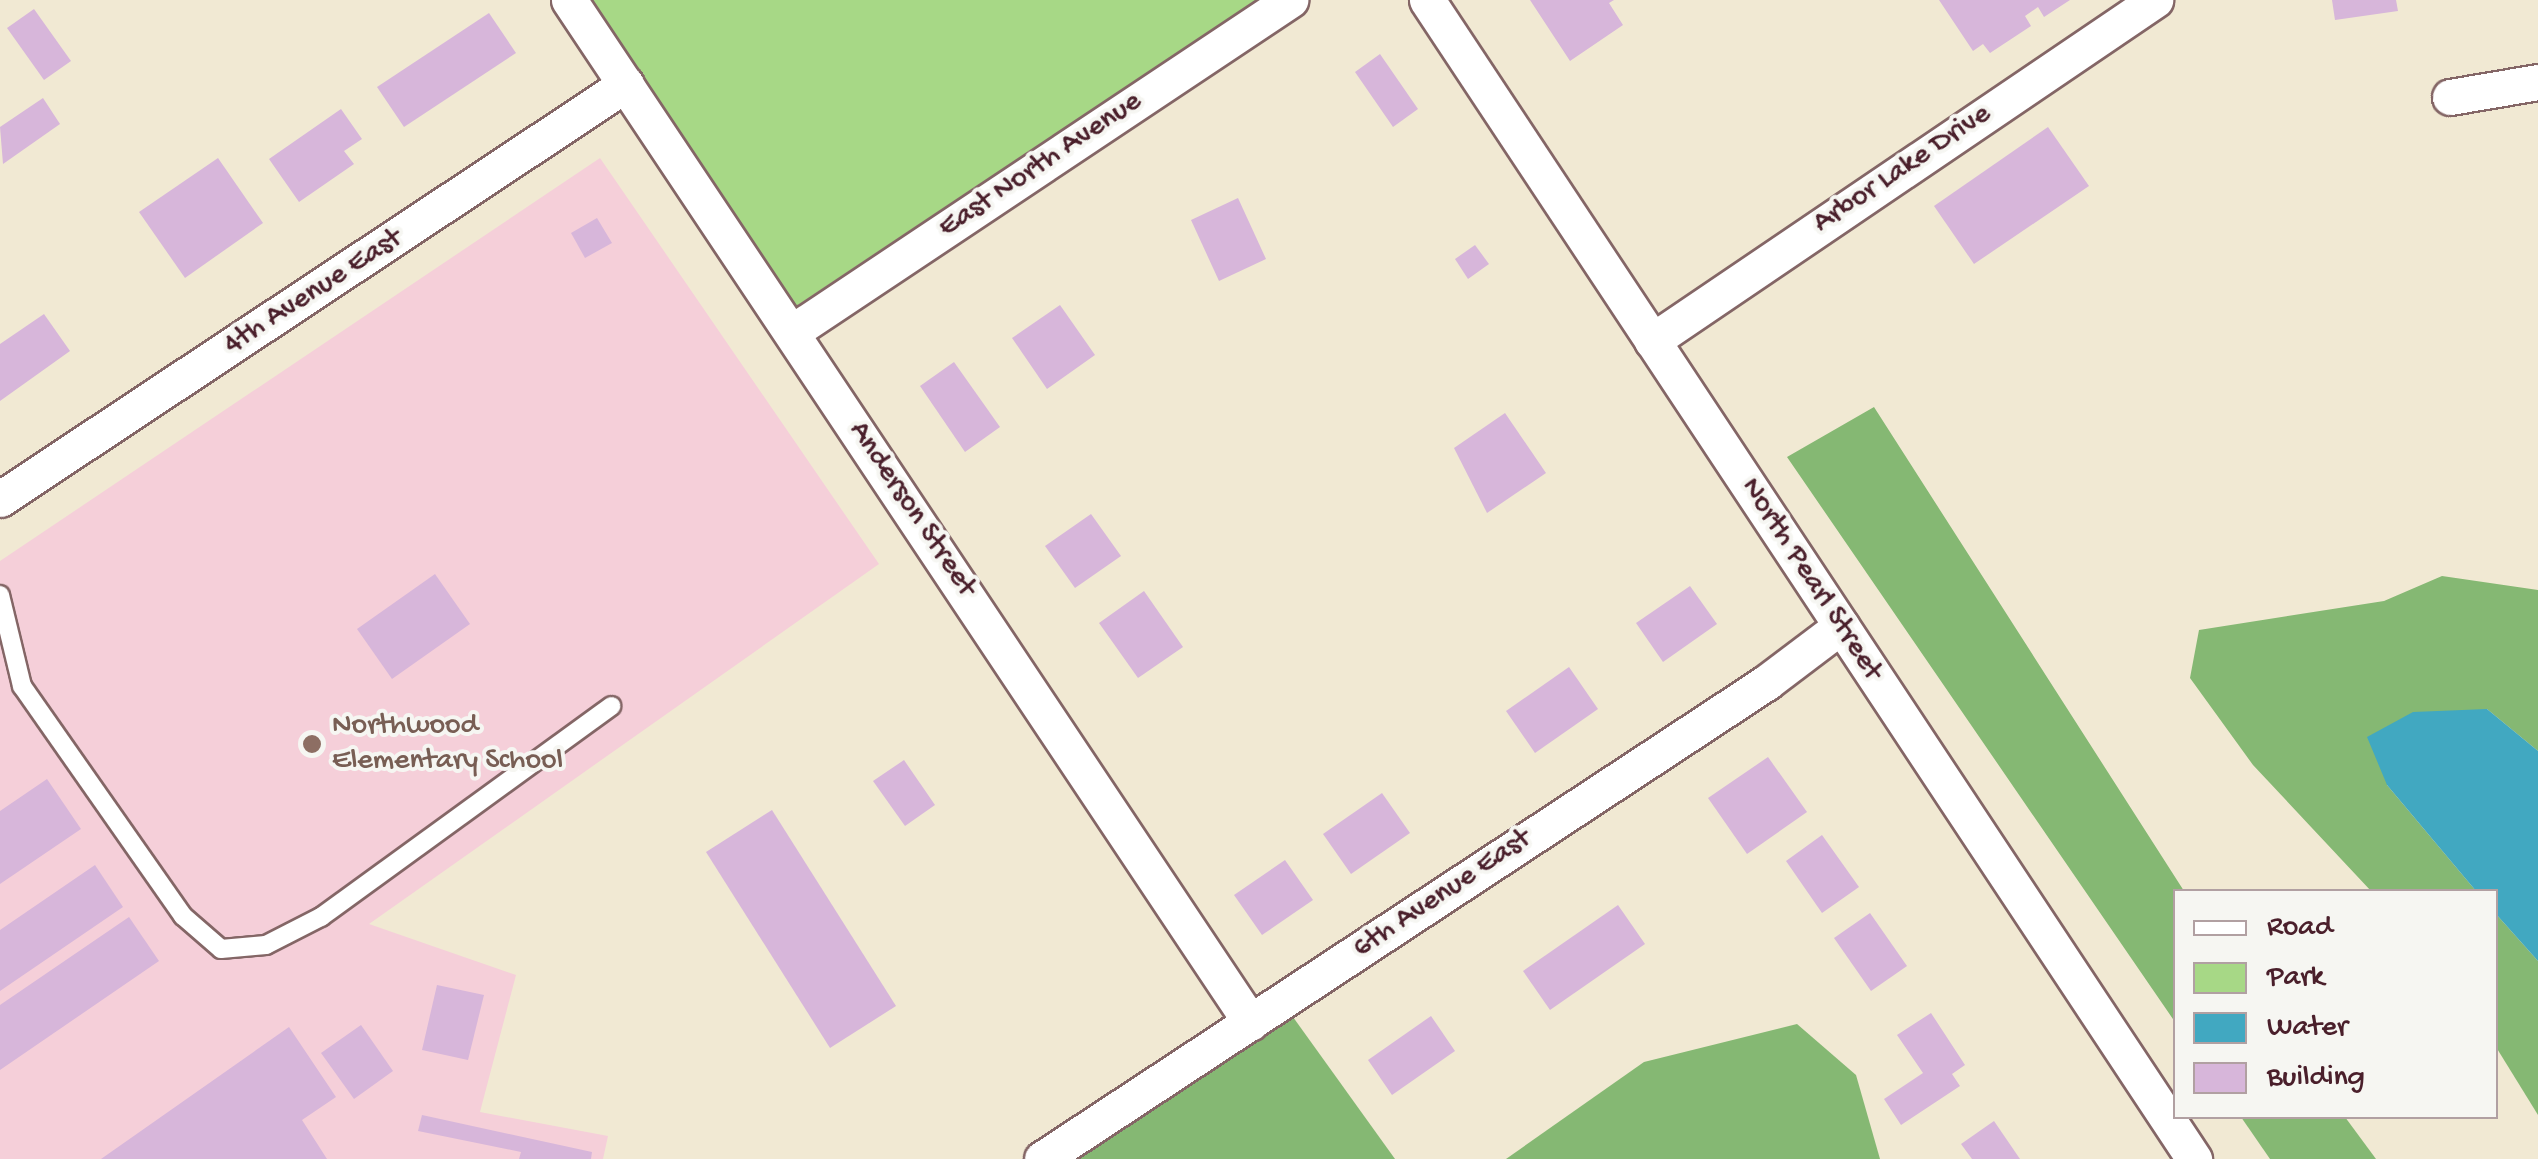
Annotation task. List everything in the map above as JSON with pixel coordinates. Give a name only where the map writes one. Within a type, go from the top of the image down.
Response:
[{"type":"street","name":"Anderson Street","points":[[569,0],[1250,1023]]},
{"type":"street","name":"East North Avenue","points":[[792,332],[1290,0]]},
{"type":"street","name":"North Pearl Street","points":[[1428,0],[2194,1159]]},
{"type":"street","name":"Arbor Lake Drive","points":[[1652,341],[2155,0]]},
{"type":"street","points":[[2450,98],[2538,82]]},
{"type":"street","name":"4th Avenue East","points":[[0,499],[626,84]]},
{"type":"street","name":"6th Avenue East","points":[[1042,1159],[1767,682],[1840,626]]},
{"type":"lane","points":[[0,595],[22,686],[183,916],[221,949],[266,946],[321,916],[611,706]]},
{"type":"shaded area","name":"Northwood Elementary School","points":[[600,158],[879,564],[369,924],[516,975],[480,1112],[608,1136],[603,1159],[0,1159],[0,561]]},
{"type":"green space","points":[[588,0],[1256,0],[795,307]]},
{"type":"green space","points":[[1874,407],[2183,889],[2173,889],[2173,1019],[1787,457]]},
{"type":"green space","points":[[2442,576],[2538,590],[2538,751],[2487,709],[2387,785],[2474,889],[2369,889],[2253,765],[2190,678],[2199,630],[2384,601]]},
{"type":"green space","points":[[2498,916],[2538,961],[2538,1115],[2498,1050]]},
{"type":"green space","points":[[1293,1017],[1395,1159],[1077,1159]]},
{"type":"green space","points":[[1797,1024],[1856,1075],[1880,1159],[1506,1159],[1644,1062]]},
{"type":"green space","points":[[2242,1119],[2346,1119],[2376,1159],[2270,1159]]},
{"type":"water","points":[[2487,709],[2538,751],[2538,961],[2498,916],[2498,889],[2474,889],[2387,785],[2367,737],[2413,712]]},
{"type":"building","points":[[1530,0],[1614,0],[1609,3],[1623,25],[1570,61]]},
{"type":"building","points":[[1939,0],[2070,0],[2044,17],[2038,7],[2025,16],[2031,26],[1990,53],[1983,44],[1973,51]]},
{"type":"building","points":[[2332,0],[2396,0],[2398,11],[2335,20]]},
{"type":"building","points":[[34,9],[71,61],[44,80],[7,28]]},
{"type":"building","points":[[489,13],[516,53],[404,127],[377,87]]},
{"type":"building","points":[[1380,54],[1418,109],[1393,127],[1355,72]]},
{"type":"building","points":[[43,98],[60,124],[3,164],[0,127]]},
{"type":"building","points":[[341,109],[362,139],[344,151],[354,164],[299,202],[269,159]]},
{"type":"building","points":[[2048,127],[2089,186],[1974,264],[1934,206]]},
{"type":"building","points":[[218,158],[263,223],[185,278],[139,212]]},
{"type":"building","points":[[1238,198],[1266,259],[1219,281],[1191,220]]},
{"type":"building","points":[[597,218],[612,243],[585,258],[571,233]]},
{"type":"building","points":[[1475,245],[1489,264],[1468,279],[1455,259]]},
{"type":"building","points":[[1060,305],[1095,355],[1047,389],[1012,338]]},
{"type":"building","points":[[44,314],[70,351],[0,401],[0,344]]},
{"type":"building","points":[[954,362],[1000,427],[965,452],[920,386]]},
{"type":"building","points":[[1505,413],[1546,473],[1487,513],[1454,448]]},
{"type":"building","points":[[1091,514],[1121,556],[1075,588],[1045,546]]},
{"type":"building","points":[[435,574],[470,624],[392,679],[357,629]]},
{"type":"building","points":[[1690,586],[1717,624],[1663,662],[1636,623]]},
{"type":"building","points":[[1144,591],[1183,647],[1138,678],[1099,623]]},
{"type":"building","points":[[1569,667],[1598,709],[1535,753],[1506,711]]},
{"type":"building","points":[[1768,757],[1807,812],[1747,854],[1708,798]]},
{"type":"building","points":[[904,760],[935,805],[905,826],[873,781]]},
{"type":"building","points":[[47,779],[81,829],[0,884],[0,811]]},
{"type":"building","points":[[1382,793],[1410,833],[1351,874],[1323,834]]},
{"type":"building","points":[[772,810],[896,1006],[830,1048],[706,852]]},
{"type":"building","points":[[1822,835],[1859,887],[1822,913],[1786,861]]},
{"type":"building","points":[[1285,860],[1313,900],[1262,935],[1234,895]]},
{"type":"building","points":[[95,865],[123,907],[0,991],[0,930]]},
{"type":"building","points":[[1618,905],[1645,944],[1550,1010],[1523,971]]},
{"type":"building","points":[[1870,913],[1907,966],[1871,991],[1834,938]]},
{"type":"building","points":[[129,917],[159,961],[0,1070],[0,1005]]},
{"type":"building","points":[[437,985],[484,995],[468,1060],[422,1050]]},
{"type":"building","points":[[1931,1013],[1965,1065],[1952,1074],[1960,1086],[1901,1125],[1884,1099],[1923,1073],[1897,1035]]},
{"type":"building","points":[[1431,1016],[1455,1051],[1392,1095],[1368,1060]]},
{"type":"building","points":[[361,1025],[393,1071],[354,1099],[321,1053]]},
{"type":"building","points":[[289,1027],[336,1097],[302,1120],[327,1159],[101,1159]]},
{"type":"building","points":[[422,1115],[592,1152],[591,1159],[519,1159],[521,1152],[418,1131]]},
{"type":"building","points":[[1994,1121],[2020,1159],[1972,1159],[1961,1144]]},
{"type":"place","name":"Northwood Elementary School","points":[[312,744]]}]
